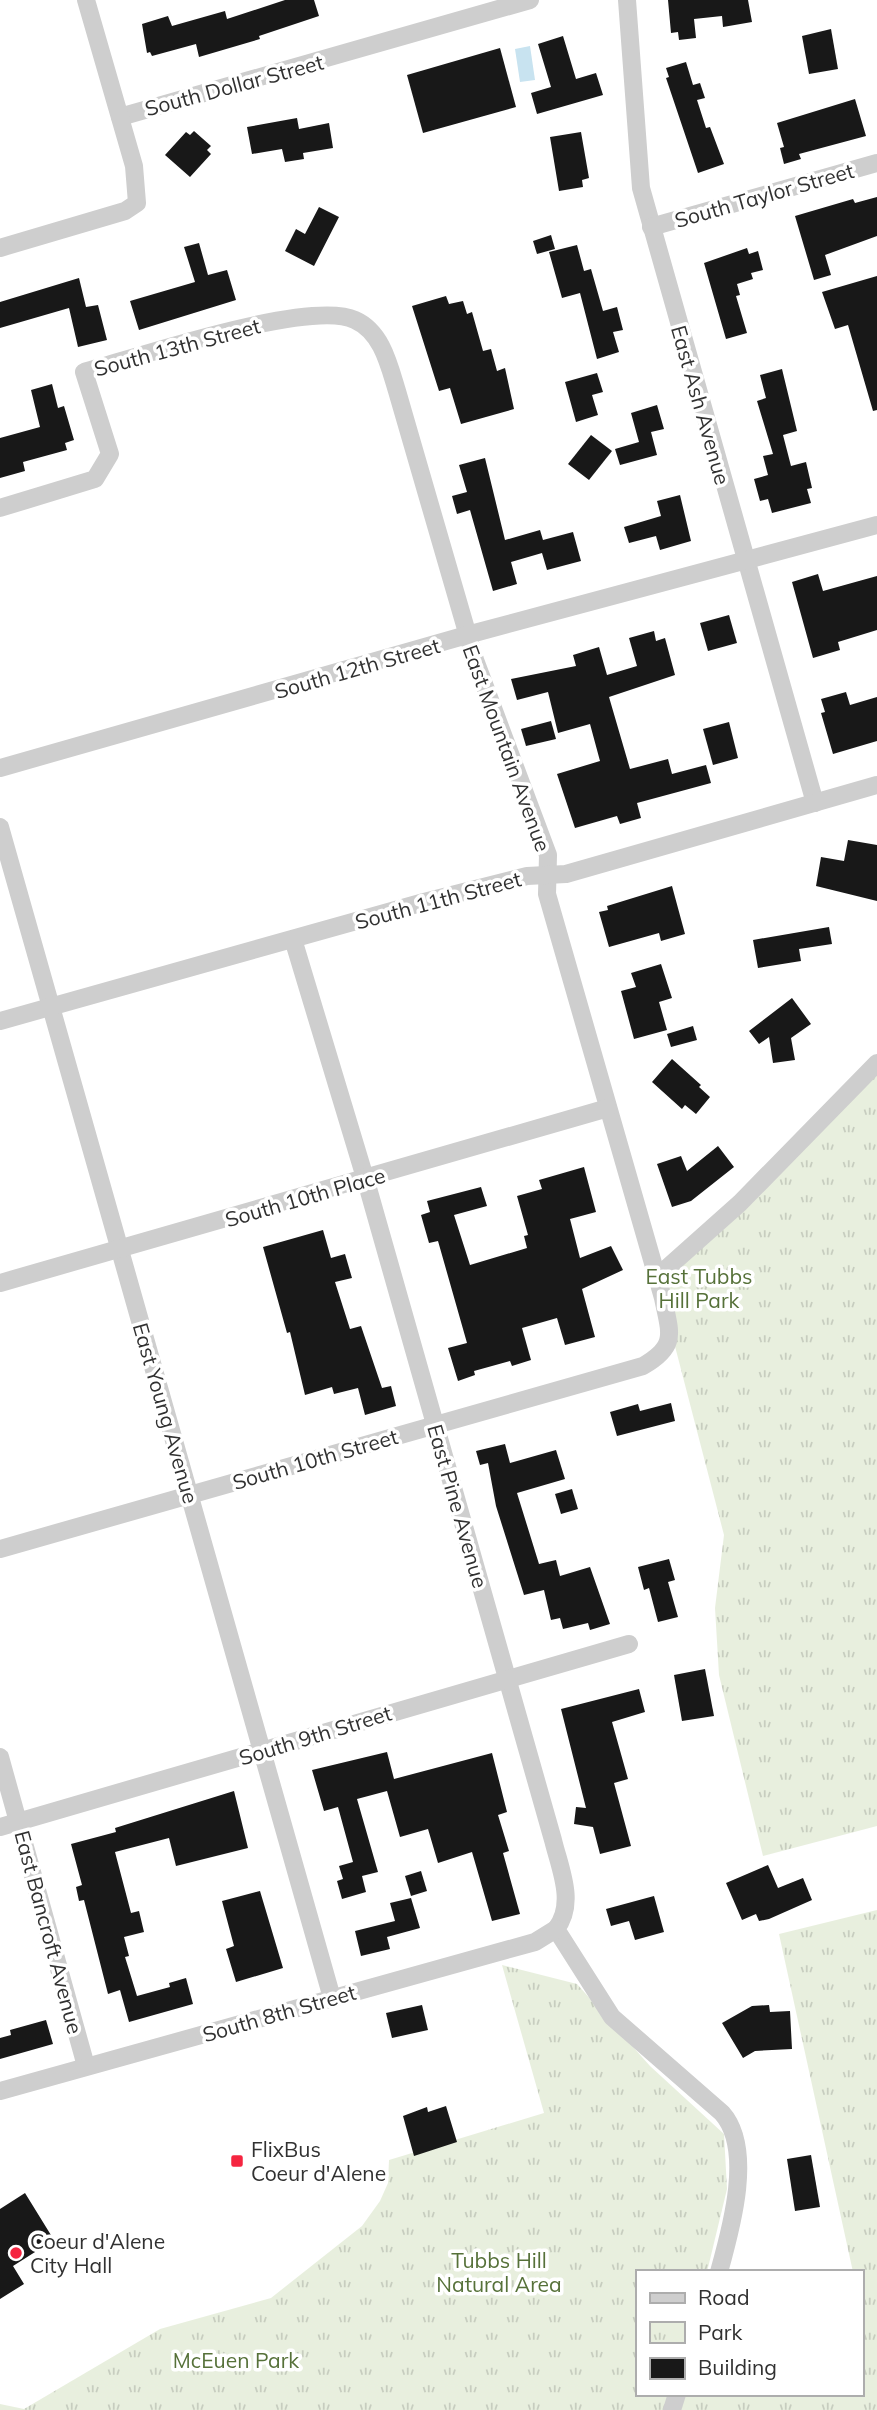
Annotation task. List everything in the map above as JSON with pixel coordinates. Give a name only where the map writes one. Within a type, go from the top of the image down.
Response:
[{"type":"street","points":[[86,0],[120,117]]},
{"type":"street","name":"South Dollar Street","points":[[0,248],[125,211],[137,203],[134,166],[120,117],[530,0]]},
{"type":"street","name":"East Ash Avenue","points":[[627,0],[638,156],[651,227],[815,803]]},
{"type":"street","name":"South Taylor Street","points":[[651,227],[877,163]]},
{"type":"street","name":"South 13th Street","points":[[0,508],[95,479],[110,454],[84,372],[297,316],[335,314],[356,320]]},
{"type":"street","name":"East Mountain Avenue","points":[[356,320],[374,335],[384,350],[467,635],[548,855],[547,894],[657,1277],[670,1329],[665,1349]]},
{"type":"street","name":"South 12th Street","points":[[0,768],[467,635],[877,525]]},
{"type":"street","name":"South 11th Street","points":[[0,1021],[514,879],[566,874],[877,785]]},
{"type":"street","name":"East Young Avenue","points":[[0,827],[332,1998]]},
{"type":"street","name":"East Pine Avenue","points":[[293,939],[366,1181],[566,1894],[563,1920],[556,1929]]},
{"type":"street","points":[[657,1277],[740,1203],[877,1063]]},
{"type":"street","name":"South 10th Place","points":[[0,1283],[366,1181],[608,1108]]},
{"type":"street","name":"South 10th Street","points":[[0,1549],[642,1366],[665,1349]]},
{"type":"street","name":"South 9th Street","points":[[0,1826],[629,1644]]},
{"type":"street","name":"East Bancroft Avenue","points":[[0,1757],[86,2066]]},
{"type":"street","points":[[556,1929],[612,2017],[722,2113],[734,2130],[738,2163],[729,2234],[720,2270]]},
{"type":"street","name":"South 8th Street","points":[[0,2091],[536,1942],[556,1929]]},
{"type":"green space","name":"East Tubbs Hill Park","points":[[877,1063],[877,1826],[763,1856],[719,1675],[715,1608],[724,1535],[657,1277]]},
{"type":"green space","name":"Tubbs Hill Natural Area","points":[[877,1910],[877,2410],[0,2410],[0,2404],[24,2409],[160,2329],[271,2298],[362,2226],[380,2201],[388,2183],[389,2160],[544,2113],[502,1965],[577,1984],[650,2066],[724,2134],[727,2189],[707,2270],[636,2270],[636,2396],[863,2396],[863,2270],[853,2270],[779,1934]]},
{"type":"water","points":[[530,46],[535,80],[520,82],[515,49]]},
{"type":"building","points":[[285,0],[314,0],[319,16],[259,36],[260,39],[199,57],[196,44],[152,56],[150,52],[147,53],[142,24],[168,16],[172,26],[225,11],[227,19]]},
{"type":"building","points":[[668,0],[748,0],[752,22],[723,27],[722,16],[694,19],[696,38],[679,40],[678,32],[671,33]]},
{"type":"building","points":[[831,29],[838,69],[809,74],[802,36]]},
{"type":"building","points":[[563,36],[576,79],[596,73],[603,95],[537,114],[531,93],[551,87],[538,44]]},
{"type":"building","points":[[500,48],[516,107],[423,133],[407,75]]},
{"type":"building","points":[[686,62],[693,85],[700,83],[705,98],[697,100],[706,128],[710,127],[724,164],[698,173],[666,78],[669,77],[666,68]]},
{"type":"building","points":[[855,99],[866,136],[799,154],[801,159],[784,164],[780,148],[784,147],[777,123]]},
{"type":"building","points":[[297,118],[299,129],[329,123],[333,148],[303,153],[304,159],[285,162],[282,149],[252,154],[247,127]]},
{"type":"building","points":[[194,131],[211,146],[207,150],[211,154],[190,177],[165,155],[186,132],[190,135]]},
{"type":"building","points":[[581,132],[589,178],[582,180],[583,187],[559,191],[550,137]]},
{"type":"building","points":[[877,197],[877,236],[825,255],[831,275],[814,280],[795,216],[853,199],[855,203]]},
{"type":"building","points":[[319,207],[339,217],[314,266],[285,251],[296,229],[305,234]]},
{"type":"building","points":[[551,235],[555,249],[537,254],[533,241]]},
{"type":"building","points":[[199,243],[208,275],[227,270],[236,300],[139,330],[130,301],[195,282],[184,247]]},
{"type":"building","points":[[577,245],[584,271],[591,269],[603,311],[617,307],[623,330],[613,332],[619,352],[597,359],[580,293],[562,298],[549,252]]},
{"type":"building","points":[[747,248],[749,254],[758,251],[763,270],[751,273],[753,279],[737,284],[740,295],[736,296],[747,333],[726,339],[704,263]]},
{"type":"building","points":[[877,276],[877,410],[873,411],[848,325],[835,329],[822,292]]},
{"type":"building","points":[[79,278],[86,307],[98,305],[107,340],[78,347],[69,308],[0,328],[0,302]]},
{"type":"building","points":[[446,296],[449,304],[463,301],[467,314],[472,312],[483,351],[491,349],[497,371],[505,368],[514,409],[461,424],[450,388],[439,391],[412,306]]},
{"type":"building","points":[[782,369],[797,431],[783,435],[791,466],[806,462],[812,488],[807,489],[811,503],[772,513],[768,499],[760,501],[754,479],[768,475],[763,456],[773,454],[757,401],[766,398],[760,375]]},
{"type":"building","points":[[597,373],[603,392],[592,395],[598,415],[576,422],[565,382]]},
{"type":"building","points":[[52,384],[58,408],[64,406],[74,440],[65,443],[67,450],[23,462],[25,471],[0,478],[0,438],[40,427],[31,390]]},
{"type":"building","points":[[657,405],[664,429],[651,432],[657,455],[620,465],[615,449],[639,442],[631,413]]},
{"type":"building","points":[[591,435],[612,451],[589,480],[568,464]]},
{"type":"building","points":[[485,458],[505,540],[540,530],[543,540],[573,532],[581,561],[547,570],[542,553],[511,562],[517,584],[493,591],[470,510],[457,514],[452,496],[467,492],[459,465]]},
{"type":"building","points":[[680,495],[691,541],[660,550],[656,536],[629,543],[624,527],[661,516],[657,501]]},
{"type":"building","points":[[818,574],[823,591],[877,576],[877,630],[838,642],[840,650],[813,658],[792,582]]},
{"type":"building","points":[[729,615],[737,643],[708,651],[700,623]]},
{"type":"building","points":[[654,631],[656,641],[665,638],[675,675],[609,697],[630,769],[668,759],[672,774],[706,765],[711,783],[637,803],[641,818],[620,824],[617,816],[575,828],[557,774],[600,761],[590,724],[558,733],[548,692],[517,700],[511,679],[576,666],[573,655],[599,647],[607,675],[637,666],[629,638]]},
{"type":"building","points":[[846,692],[850,705],[877,697],[877,741],[833,754],[821,713],[825,712],[821,699]]},
{"type":"building","points":[[551,721],[556,739],[526,746],[521,729]]},
{"type":"building","points":[[729,722],[738,758],[713,765],[703,729]]},
{"type":"building","points":[[848,840],[877,845],[877,901],[816,886],[821,857],[844,861]]},
{"type":"building","points":[[672,886],[685,934],[661,941],[659,933],[609,947],[599,912],[608,910],[607,906]]},
{"type":"building","points":[[829,927],[832,944],[799,949],[801,961],[758,968],[753,940]]},
{"type":"building","points":[[661,964],[672,998],[659,1002],[667,1030],[634,1039],[621,991],[636,987],[631,973]]},
{"type":"building","points":[[792,998],[811,1024],[791,1038],[795,1060],[773,1063],[769,1037],[759,1044],[749,1031]]},
{"type":"building","points":[[693,1026],[697,1040],[671,1047],[667,1034]]},
{"type":"building","points":[[672,1059],[701,1085],[699,1087],[710,1097],[696,1114],[685,1105],[682,1109],[652,1082]]},
{"type":"building","points":[[718,1146],[734,1167],[691,1201],[672,1207],[657,1164],[681,1156],[687,1171]]},
{"type":"building","points":[[584,1167],[596,1212],[570,1219],[580,1258],[611,1246],[623,1270],[582,1289],[595,1337],[565,1345],[557,1318],[522,1328],[531,1360],[512,1366],[510,1361],[474,1371],[475,1375],[458,1381],[448,1348],[467,1343],[438,1241],[429,1243],[421,1215],[430,1212],[427,1201],[481,1187],[487,1206],[454,1215],[470,1265],[527,1248],[524,1236],[528,1235],[517,1196],[542,1189],[539,1180]]},
{"type":"building","points":[[323,1230],[331,1258],[345,1254],[352,1278],[335,1282],[350,1329],[361,1326],[382,1388],[391,1386],[396,1406],[365,1415],[358,1388],[334,1394],[332,1387],[305,1395],[290,1332],[287,1333],[263,1247]]},
{"type":"building","points":[[671,1403],[675,1421],[617,1436],[610,1412],[638,1404],[640,1411]]},
{"type":"building","points":[[505,1444],[510,1463],[556,1450],[565,1479],[517,1493],[539,1564],[556,1560],[560,1576],[590,1567],[610,1624],[590,1630],[588,1623],[563,1629],[560,1618],[551,1620],[544,1590],[524,1595],[496,1506],[488,1463],[480,1465],[476,1451]]},
{"type":"building","points":[[572,1489],[578,1509],[561,1514],[555,1494]]},
{"type":"building","points":[[669,1559],[675,1580],[668,1582],[678,1617],[658,1622],[649,1588],[644,1590],[638,1567]]},
{"type":"building","points":[[705,1669],[714,1716],[682,1721],[674,1675]]},
{"type":"building","points":[[639,1689],[645,1712],[612,1722],[628,1779],[614,1783],[631,1846],[600,1854],[593,1827],[574,1824],[576,1807],[586,1808],[561,1709]]},
{"type":"building","points":[[387,1752],[394,1779],[492,1753],[507,1812],[498,1815],[509,1851],[503,1853],[520,1914],[492,1921],[472,1852],[438,1863],[428,1829],[400,1837],[387,1791],[357,1799],[378,1872],[362,1876],[366,1892],[342,1899],[337,1881],[343,1879],[339,1866],[353,1862],[338,1807],[324,1811],[312,1770]]},
{"type":"building","points":[[234,1791],[248,1848],[176,1866],[169,1838],[115,1852],[131,1913],[139,1911],[144,1932],[124,1937],[129,1956],[125,1957],[137,1996],[170,1987],[169,1983],[186,1978],[193,2004],[129,2022],[120,1990],[108,1994],[84,1900],[79,1901],[76,1887],[82,1885],[71,1844],[116,1832],[115,1828]]},
{"type":"building","points":[[768,1865],[778,1888],[803,1878],[812,1900],[769,1919],[759,1921],[756,1914],[742,1920],[726,1883]]},
{"type":"building","points":[[421,1871],[427,1891],[411,1896],[405,1876]]},
{"type":"building","points":[[260,1891],[283,1968],[236,1982],[226,1949],[234,1946],[222,1901]]},
{"type":"building","points":[[654,1896],[664,1932],[635,1940],[629,1921],[611,1926],[606,1909]]},
{"type":"building","points":[[411,1898],[420,1928],[387,1937],[390,1949],[361,1956],[355,1931],[395,1921],[390,1903]]},
{"type":"building","points":[[422,2005],[428,2030],[392,2038],[386,2013]]},
{"type":"building","points":[[769,2005],[770,2012],[790,2011],[792,2049],[755,2051],[743,2058],[722,2023],[752,2006]]},
{"type":"building","points":[[46,2020],[53,2044],[0,2059],[0,2038],[11,2035],[10,2030]]},
{"type":"building","points":[[446,2106],[457,2142],[414,2156],[403,2116],[427,2107],[428,2112]]},
{"type":"building","points":[[811,2155],[820,2207],[795,2211],[787,2159]]},
{"type":"building","name":"Coeur d'Alene City Hall","points":[[25,2193],[54,2240],[13,2266],[24,2284],[0,2299],[0,2209]]},
{"type":"place","name":"FlixBus Coeur d'Alene","points":[[237,2161]]},
{"type":"place","name":"Coeur d'Alene City Hall","points":[[16,2253]]},
{"type":"park label","name":"McEuen Park","points":[[236,2360]]}]
